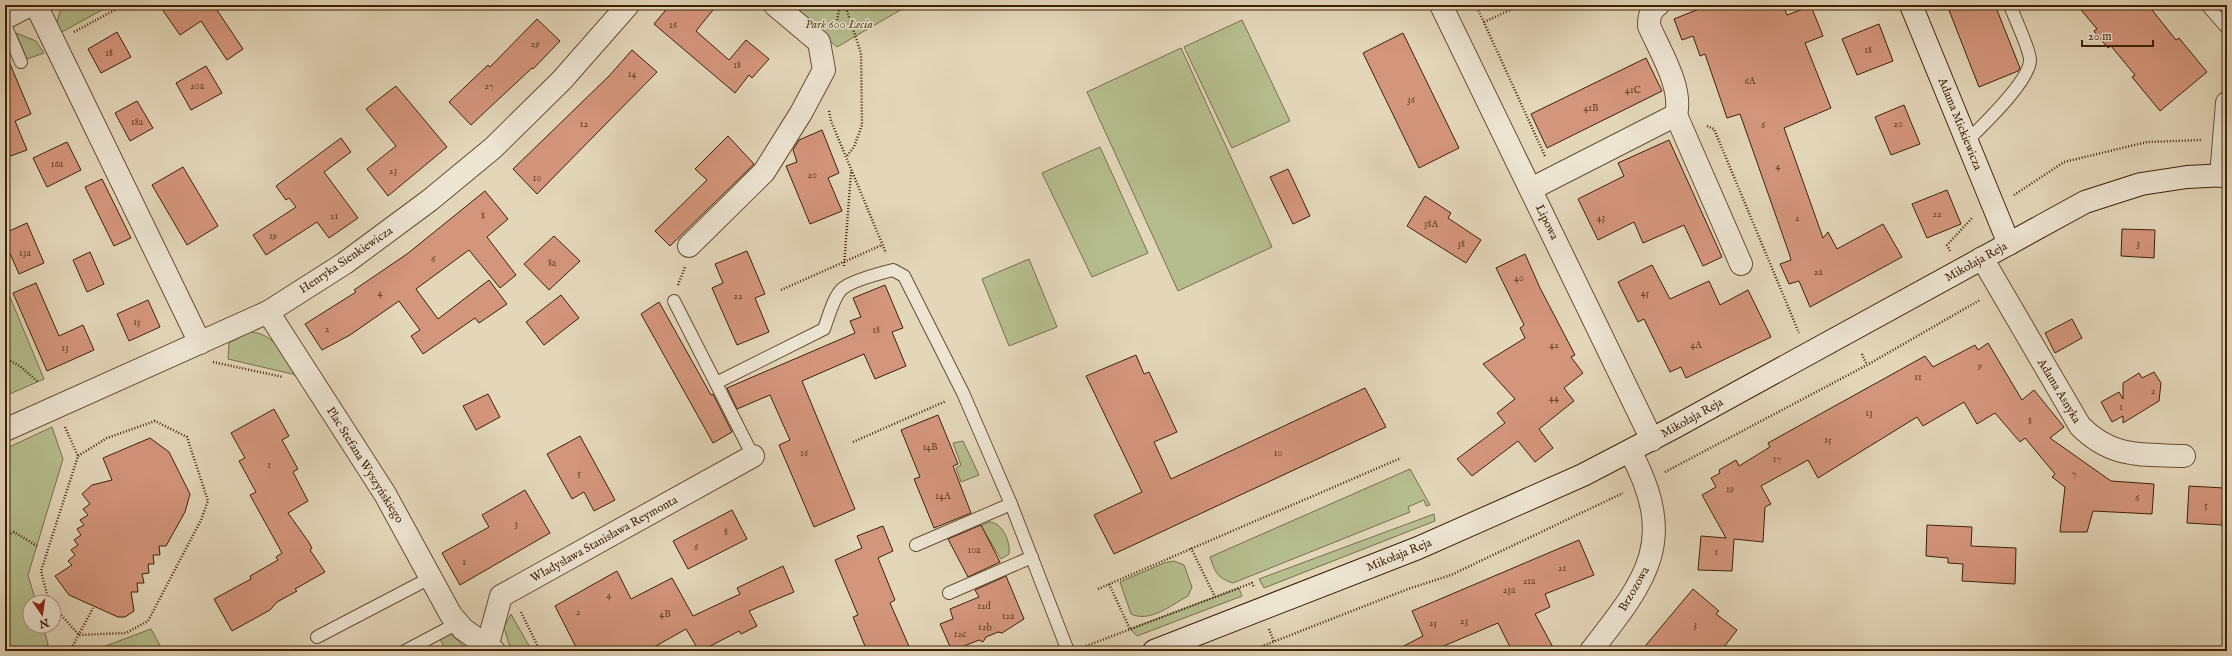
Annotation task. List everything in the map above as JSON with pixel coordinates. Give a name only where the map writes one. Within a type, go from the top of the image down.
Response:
[{"type":"street","points":[[5,18],[30,5]]},
{"type":"street","points":[[36,5],[200,343]]},
{"type":"street","name":"Henryka Sienkiewicza","points":[[5,430],[268,312],[374,242],[493,148],[562,80],[628,5]]},
{"type":"street","points":[[689,246],[764,172],[801,113],[824,70],[819,42],[775,5]]},
{"type":"street","name":"Lipowa","points":[[1441,5],[1652,440]]},
{"type":"street","points":[[1658,5],[1653,9],[1649,17],[1649,26],[1677,91],[1679,105],[1676,115],[1741,264]]},
{"type":"street","name":"Adama Mickiewicza","points":[[1911,5],[2009,244]]},
{"type":"street","points":[[2225,176],[2227,103]]},
{"type":"street","points":[[1531,188],[1676,115]]},
{"type":"street","name":"Mikołaja Reja","points":[[1154,651],[1425,545],[1535,497],[1652,440],[2085,202],[2120,190],[2187,177],[2225,176]]},
{"type":"street","name":"Adama Asnyka","points":[[1982,258],[2080,426],[2093,440],[2110,449],[2130,454],[2184,456]]},
{"type":"street","name":"Plac Stefana Wyszyńskiego","points":[[268,312],[385,494],[450,615],[491,649]]},
{"type":"street","name":"Brzozowa","points":[[1591,651],[1632,598],[1647,570],[1654,540],[1652,501],[1646,483],[1630,451]]},
{"type":"street","name":"Władysława Stanisława Reymonta","points":[[491,649],[501,596],[753,456]]},
{"type":"lane","points":[[1967,141],[1987,122],[2024,77],[2029,68],[2030,58],[2010,5]]},
{"type":"lane","points":[[2207,5],[2227,28]]},
{"type":"lane","points":[[5,24],[21,62]]},
{"type":"lane","points":[[716,383],[824,329],[831,308],[842,289],[876,274],[893,270],[904,276],[963,393],[1011,504],[1068,651]]},
{"type":"lane","points":[[674,301],[753,456]]},
{"type":"lane","points":[[916,545],[1011,504]]},
{"type":"lane","points":[[949,593],[1032,557]]},
{"type":"lane","points":[[317,637],[430,578]]},
{"type":"lane","points":[[405,651],[458,623]]},
{"type":"path","points":[[845,5],[861,53],[862,125],[854,147],[846,158]]},
{"type":"path","points":[[1476,5],[1555,176]]},
{"type":"path","points":[[1484,22],[1521,5]]},
{"type":"path","points":[[829,107],[831,121],[893,270]]},
{"type":"path","points":[[842,289],[851,170]]},
{"type":"path","points":[[780,290],[882,245]]},
{"type":"path","points":[[674,301],[687,263],[689,246]]},
{"type":"path","points":[[1250,651],[1408,589],[1451,575],[1646,483],[1867,365],[2000,290]]},
{"type":"path","points":[[175,354],[315,384]]},
{"type":"path","points":[[1862,354],[1867,365]]},
{"type":"path","points":[[5,358],[20,366],[38,382]]},
{"type":"path","points":[[853,442],[963,393]]},
{"type":"path","points":[[57,406],[78,456]]},
{"type":"path","points":[[47,594],[41,571],[78,456],[106,438],[155,421],[186,437],[208,500],[201,520],[148,621],[126,633],[79,635],[62,617]]},
{"type":"path","points":[[1098,588],[1402,458]]},
{"type":"path","points":[[5,536],[14,532],[37,546]]},
{"type":"path","points":[[1191,548],[1215,597]]},
{"type":"path","points":[[1109,584],[1130,629]]},
{"type":"path","points":[[70,651],[93,608]]},
{"type":"green space","points":[[62,5],[111,5],[60,33],[57,22]]},
{"type":"green space","name":"Park 600 Lecia","points":[[788,5],[909,5],[837,47]]},
{"type":"green space","points":[[1242,20],[1290,121],[1232,148],[1184,47]]},
{"type":"green space","points":[[16,33],[36,41],[44,53],[27,59]]},
{"type":"green space","points":[[1181,48],[1272,247],[1178,291],[1087,92]]},
{"type":"green space","points":[[1100,147],[1148,253],[1092,277],[1042,173]]},
{"type":"green space","points":[[1029,259],[1057,327],[1009,346],[982,279]]},
{"type":"green space","points":[[5,285],[44,379],[5,396]]},
{"type":"green space","points":[[250,332],[259,333],[273,341],[296,375],[228,359],[229,343]]},
{"type":"green space","points":[[52,427],[63,459],[28,575],[34,594],[22,594],[22,634],[45,634],[48,644],[45,651],[5,651],[5,449]]},
{"type":"green space","points":[[963,441],[979,475],[961,482],[956,468],[961,465],[953,443]]},
{"type":"green space","points":[[1410,469],[1430,505],[1426,506],[1424,500],[1408,507],[1410,512],[1233,583],[1223,579],[1217,574],[1210,557]]},
{"type":"green space","points":[[1434,514],[1435,521],[1264,588],[1259,579]]},
{"type":"green space","points":[[989,522],[998,525],[1002,529],[1009,544],[1009,554],[1001,559],[981,526]]},
{"type":"green space","points":[[1174,561],[1184,565],[1192,587],[1188,596],[1153,615],[1138,616],[1131,614],[1120,582],[1164,563]]},
{"type":"green space","points":[[1239,588],[1242,596],[1137,636],[1130,629]]},
{"type":"green space","points":[[511,614],[532,651],[513,651],[509,644],[504,627]]},
{"type":"green space","points":[[151,629],[163,651],[92,651]]},
{"type":"green space","points":[[451,634],[469,651],[446,651],[440,639]]},
{"type":"building","points":[[159,5],[224,5],[217,10],[243,49],[227,60],[201,21],[180,35]]},
{"type":"building","points":[[670,5],[717,5],[696,31],[729,60],[746,40],[769,59],[752,78],[749,75],[735,93],[654,24]]},
{"type":"building","points":[[1709,5],[1783,5],[1787,15],[1811,6],[1823,36],[1805,43],[1831,108],[1784,128],[1823,238],[1828,232],[1837,249],[1883,224],[1902,257],[1810,307],[1799,281],[1789,284],[1780,264],[1791,260],[1740,114],[1727,118],[1705,54],[1700,56],[1693,36],[1682,40],[1674,19]]},
{"type":"building","points":[[1947,5],[1995,5],[2020,68],[2018,71],[1979,87]]},
{"type":"building","points":[[2077,5],[2148,5],[2176,40],[2179,38],[2207,72],[2160,111],[2132,77],[2135,75],[2111,46],[2108,48],[2094,31],[2097,29]]},
{"type":"building","points":[[537,19],[560,41],[533,69],[532,68],[471,125],[449,102],[488,65],[490,67]]},
{"type":"building","points":[[1879,24],[1893,61],[1857,75],[1842,39]]},
{"type":"building","points":[[117,32],[131,57],[101,73],[88,49]]},
{"type":"building","points":[[1403,33],[1459,148],[1419,168],[1363,53]]},
{"type":"building","points":[[632,50],[657,72],[537,194],[513,169],[609,76]]},
{"type":"building","points":[[5,52],[31,114],[15,121],[27,150],[5,158]]},
{"type":"building","points":[[1646,58],[1662,91],[1547,148],[1531,114]]},
{"type":"building","points":[[206,66],[222,93],[191,110],[176,83]]},
{"type":"building","points":[[396,86],[447,147],[388,196],[367,169],[396,146],[366,109]]},
{"type":"building","points":[[137,101],[153,128],[130,141],[115,113]]},
{"type":"building","points":[[1904,105],[1920,144],[1891,155],[1875,117]]},
{"type":"building","points":[[822,130],[839,173],[828,178],[842,211],[810,224],[786,166],[797,162],[793,150],[799,140]]},
{"type":"building","points":[[728,136],[754,164],[670,246],[655,231],[707,180],[695,169]]},
{"type":"building","points":[[341,138],[351,152],[324,172],[358,218],[329,238],[317,222],[266,255],[253,235],[296,207],[289,198],[286,200],[276,186]]},
{"type":"building","points":[[1669,140],[1722,257],[1703,266],[1684,225],[1643,243],[1634,222],[1598,240],[1578,199],[1624,176],[1618,163]]},
{"type":"building","points":[[67,142],[81,170],[47,187],[33,158]]},
{"type":"building","points":[[183,167],[218,226],[187,245],[152,185]]},
{"type":"building","points":[[1288,169],[1310,216],[1293,224],[1270,177]]},
{"type":"building","points":[[102,179],[131,238],[114,246],[85,187]]},
{"type":"building","points":[[1947,190],[1961,224],[1927,238],[1912,204]]},
{"type":"building","points":[[485,191],[508,219],[487,237],[516,275],[500,288],[469,250],[416,289],[438,319],[489,280],[507,304],[479,323],[475,318],[423,354],[411,336],[420,330],[399,301],[350,335],[322,350],[305,324],[356,292],[354,290],[407,254]]},
{"type":"building","points":[[1425,196],[1451,213],[1448,218],[1481,240],[1466,263],[1407,226]]},
{"type":"building","points":[[27,223],[44,263],[19,274],[5,242],[5,233]]},
{"type":"building","points":[[2122,229],[2155,230],[2154,258],[2121,256]]},
{"type":"building","points":[[554,236],[580,261],[549,290],[524,264]]},
{"type":"building","points":[[747,251],[765,294],[755,298],[769,332],[737,345],[712,288],[723,283],[715,264]]},
{"type":"building","points":[[90,252],[104,284],[87,292],[73,260]]},
{"type":"building","points":[[1525,254],[1540,288],[1575,355],[1571,357],[1583,373],[1564,388],[1574,401],[1539,429],[1553,448],[1535,462],[1518,441],[1472,476],[1457,459],[1505,423],[1497,413],[1515,399],[1483,364],[1525,338],[1520,328],[1524,325],[1496,268]]},
{"type":"building","points":[[1652,265],[1670,299],[1709,281],[1720,305],[1748,290],[1771,337],[1686,378],[1681,367],[1670,372],[1644,319],[1638,322],[1618,282]]},
{"type":"building","points":[[36,283],[59,336],[83,325],[94,350],[47,371],[13,293]]},
{"type":"building","points":[[885,285],[903,328],[892,332],[906,366],[875,379],[864,354],[802,381],[855,509],[814,527],[779,445],[790,440],[770,395],[737,409],[727,388],[855,333],[850,321],[861,317],[853,298]]},
{"type":"building","points":[[561,295],[579,318],[544,345],[526,322]]},
{"type":"building","points":[[148,300],[160,327],[129,341],[117,314]]},
{"type":"building","points":[[659,302],[711,395],[713,394],[732,432],[713,443],[641,314]]},
{"type":"building","points":[[2072,319],[2082,338],[2055,353],[2045,333]]},
{"type":"building","points":[[1988,343],[2022,400],[2034,390],[2064,427],[2050,438],[2111,481],[2154,484],[2152,514],[2093,511],[2087,532],[2060,532],[2065,487],[2052,477],[2055,474],[2025,438],[2020,442],[1995,413],[1977,424],[1964,402],[1923,426],[1917,417],[1818,478],[1808,460],[1761,486],[1771,504],[1765,507],[1763,542],[1734,539],[1732,571],[1698,570],[1701,536],[1726,538],[1702,495],[1716,487],[1711,478],[1720,473],[1719,470],[1736,460],[1739,466],[1770,447],[1768,443],[1925,356],[1933,367],[1975,345],[1978,350]]},
{"type":"building","points":[[1136,355],[1144,374],[1149,372],[1177,432],[1154,442],[1171,479],[1365,388],[1386,427],[1114,554],[1094,515],[1142,492],[1086,376]]},
{"type":"building","points":[[2154,372],[2161,383],[2159,401],[2123,423],[2123,416],[2112,422],[2101,402],[2119,392],[2123,399],[2123,383],[2139,373],[2142,378]]},
{"type":"building","points":[[488,394],[500,417],[476,430],[463,406]]},
{"type":"building","points":[[274,409],[289,436],[282,440],[298,469],[293,472],[308,501],[288,513],[308,541],[312,548],[310,550],[325,572],[295,589],[297,591],[277,602],[270,610],[232,631],[214,599],[251,579],[250,576],[278,560],[276,557],[282,553],[250,495],[256,492],[239,461],[245,458],[231,433]]},
{"type":"building","points":[[938,415],[958,464],[953,466],[971,513],[934,528],[914,479],[920,477],[901,430]]},
{"type":"building","points":[[580,436],[615,500],[594,511],[584,492],[572,499],[547,454]]},
{"type":"building","points":[[150,438],[169,452],[190,494],[185,512],[166,546],[159,546],[160,555],[153,555],[154,564],[148,564],[149,573],[142,574],[144,583],[137,583],[138,592],[131,592],[134,611],[125,617],[118,617],[69,595],[55,576],[72,565],[68,561],[75,555],[71,550],[78,545],[74,540],[81,535],[77,529],[84,525],[80,520],[88,515],[83,509],[90,504],[82,494],[92,485],[112,480],[103,458]]},
{"type":"building","points":[[2189,486],[2224,488],[2222,525],[2187,523]]},
{"type":"building","points":[[525,490],[550,533],[460,585],[442,553],[489,527],[482,515]]},
{"type":"building","points":[[732,510],[747,539],[688,569],[673,541]]},
{"type":"building","points":[[981,525],[1000,562],[968,577],[948,539]]},
{"type":"building","points":[[1927,525],[1972,527],[1971,546],[2016,548],[2015,584],[1962,581],[1963,564],[1948,563],[1948,558],[1926,556]]},
{"type":"building","points":[[883,526],[893,551],[878,558],[895,600],[890,603],[911,651],[867,651],[853,617],[858,615],[835,560],[862,548],[857,536]]},
{"type":"building","points":[[1579,540],[1594,575],[1545,594],[1550,607],[1535,614],[1555,651],[1512,651],[1498,623],[1432,651],[1394,651],[1423,636],[1412,611]]},
{"type":"building","points":[[783,566],[794,592],[749,611],[757,626],[741,634],[739,631],[701,651],[699,651],[686,629],[656,646],[658,651],[578,651],[555,606],[617,571],[631,599],[672,578],[693,616],[740,594],[737,588]]},
{"type":"building","points":[[1006,576],[1024,619],[1002,633],[998,632],[986,637],[983,642],[979,640],[952,651],[940,624],[953,619],[950,609],[979,597],[975,590]]},
{"type":"building","points":[[1693,589],[1719,611],[1716,614],[1737,630],[1721,651],[1641,651]]}]
